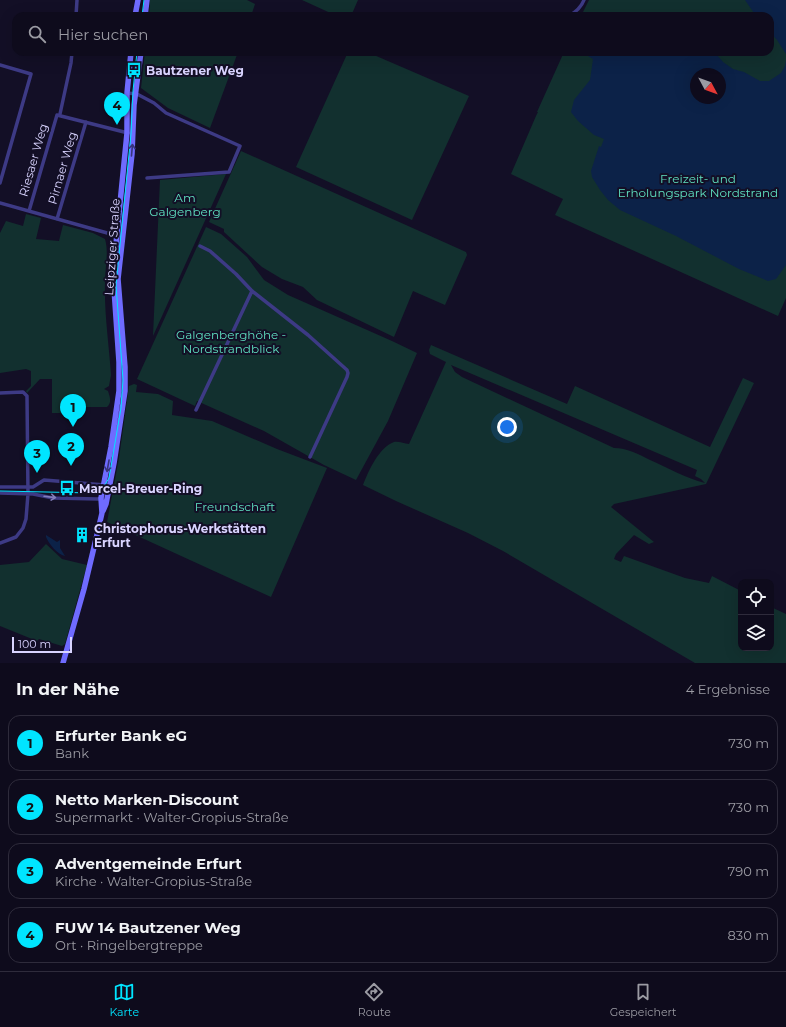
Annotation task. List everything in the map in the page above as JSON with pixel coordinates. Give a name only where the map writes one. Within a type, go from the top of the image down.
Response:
[{"type":"main road","points":[[136,12],[138,0]]},
{"type":"main road","points":[[146,12],[147,0]]},
{"type":"main road","name":"Leipziger Straße","points":[[130,134],[127,93],[131,56]]},
{"type":"main road","name":"Leipziger Straße","points":[[63,663],[92,560],[102,513],[106,504],[125,391],[125,367],[118,279],[120,237],[130,134],[140,56]]},
{"type":"main road","name":"Leipziger Straße","points":[[102,513],[101,498],[120,386],[113,274],[120,237]]},
{"type":"street","points":[[76,12],[77,0]]},
{"type":"street","points":[[576,12],[582,6],[584,0]]},
{"type":"street","name":"Riesaer Weg","points":[[28,211],[55,116],[58,114],[71,56]]},
{"type":"street","points":[[0,66],[31,74],[0,183]]},
{"type":"street","points":[[127,93],[135,94],[154,103],[166,113],[240,146],[229,172],[147,178]]},
{"type":"street","points":[[58,114],[130,134]]},
{"type":"street","name":"Pirnaer Weg","points":[[56,219],[86,122]]},
{"type":"street","points":[[0,203],[41,215],[43,218],[56,219],[120,237]]},
{"type":"street","points":[[200,246],[210,251],[252,290],[308,335],[344,366],[348,373],[310,457]]},
{"type":"street","points":[[196,410],[252,290]]},
{"type":"street","points":[[0,393],[23,392],[27,396],[28,494],[26,519],[23,528],[16,537],[0,543]]},
{"type":"street","points":[[0,487],[27,488],[33,487],[44,480],[104,484],[108,493],[98,499],[53,498],[28,494],[0,493]]},
{"type":"green space","points":[[150,0],[247,0],[255,4],[252,12],[149,12]]},
{"type":"green space","points":[[302,0],[358,0],[353,12],[328,12]]},
{"type":"green space","name":"Freizeit- und Erholungspark Nordstrand","points":[[589,0],[786,0],[786,298],[778,316],[555,215],[563,199],[511,174],[562,56],[774,56],[774,12],[583,12]]},
{"type":"green space","points":[[145,56],[237,56],[210,128],[168,108],[141,88]]},
{"type":"green space","points":[[346,56],[376,56],[469,96],[412,220],[296,167]]},
{"type":"green space","points":[[241,151],[466,252],[467,255],[445,305],[413,291],[394,337],[317,300],[303,287],[282,279],[262,267],[224,232],[224,229],[209,222]]},
{"type":"green space","name":"Am Galgenberg","points":[[226,174],[153,336],[160,180]]},
{"type":"green space","points":[[26,214],[41,218],[36,239],[59,241],[63,225],[93,233],[105,239],[107,255],[105,305],[111,375],[109,386],[104,389],[108,391],[110,398],[110,404],[107,407],[78,407],[77,413],[52,413],[52,379],[40,379],[27,393],[26,391],[31,386],[31,371],[26,369],[0,373],[0,233],[6,221],[23,226]]},
{"type":"green space","name":"Galgenberghöhe - Nordstrandblick","points":[[206,227],[221,234],[247,257],[264,280],[288,295],[417,353],[388,421],[356,480],[324,465],[264,431],[197,401],[195,406],[137,379]]},
{"type":"green space","points":[[431,345],[567,404],[575,386],[710,447],[743,378],[754,383],[706,484],[614,504],[611,507],[654,542],[649,544],[634,535],[616,554],[614,559],[621,562],[624,556],[685,578],[709,583],[712,576],[738,589],[738,651],[774,651],[774,608],[786,614],[786,663],[695,663],[503,551],[468,533],[363,485],[375,460],[384,449],[394,442],[409,444],[446,362],[430,354],[429,350]],"holes":[[[451,365],[697,470],[695,476],[705,483],[684,476],[632,452],[614,448],[462,377],[455,372]]]},
{"type":"green space","name":"Freundschaft","points":[[134,384],[137,385],[136,392],[158,394],[173,401],[172,415],[212,421],[277,449],[327,468],[271,597],[107,522],[119,458],[129,386]]},
{"type":"green space","points":[[46,544],[62,559],[87,565],[65,644],[62,646],[39,639],[37,641],[0,626],[0,565],[29,562]]},
{"type":"water","points":[[745,0],[786,0],[786,54],[774,37],[774,12],[753,12]]},
{"type":"water","name":"Freizeit- und Erholungspark Nordstrand","points":[[588,56],[718,56],[723,62],[733,69],[744,72],[760,81],[769,81],[781,73],[785,66],[786,60],[786,265],[776,279],[768,281],[739,269],[676,236],[620,210],[608,200],[592,177],[591,171],[599,146],[601,147],[604,139],[594,135],[578,121],[571,112],[574,100],[590,80],[593,59]]},
{"type":"water","points":[[46,535],[57,542],[60,540],[60,548],[65,556],[54,548],[47,540]]},
{"type":"tram line","points":[[142,12],[144,0]]},
{"type":"tram line","points":[[0,491],[92,493],[103,488],[109,478],[121,408],[123,380],[116,285],[131,134],[137,56]]},
{"type":"place","name":"Bautzener Weg","points":[[134,70]]},
{"type":"place","name":"FUW 14 Bautzener Weg","points":[[117,125]]},
{"type":"place","name":"Erfurter Bank eG","points":[[73,427]]},
{"type":"place","name":"Netto Marken-Discount","points":[[71,466]]},
{"type":"place","name":"Adventgemeinde Erfurt","points":[[37,473]]},
{"type":"place","name":"Marcel-Breuer-Ring","points":[[67,488]]},
{"type":"place","name":"Christophorus-Werkstätten Erfurt","points":[[82,535]]}]
